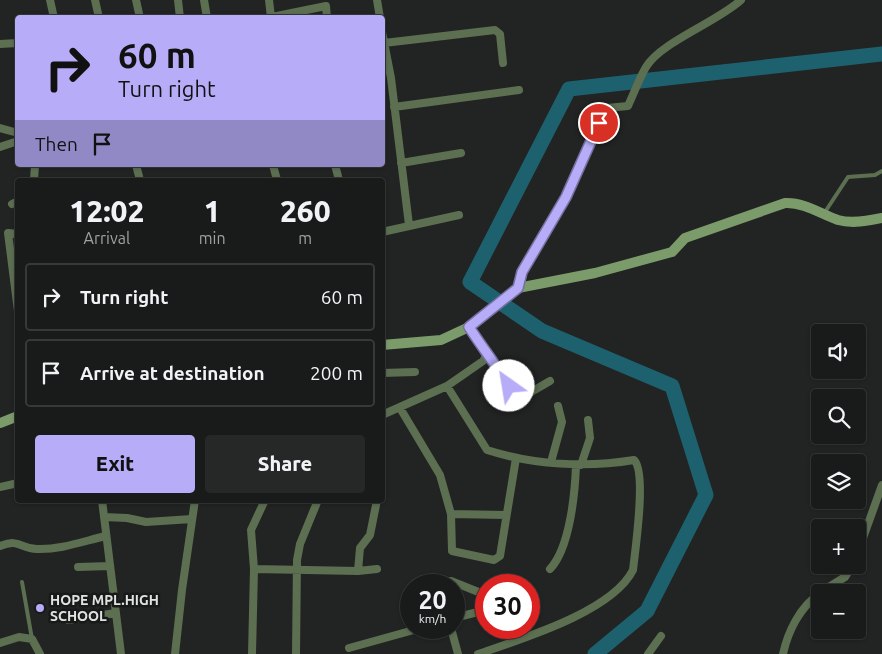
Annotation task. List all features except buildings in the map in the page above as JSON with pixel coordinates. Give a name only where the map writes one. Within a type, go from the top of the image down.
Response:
[{"type":"street","points":[[50,0],[53,15]]},
{"type":"street","points":[[95,0],[98,15]]},
{"type":"street","points":[[136,0],[139,15]]},
{"type":"street","points":[[178,0],[180,15]]},
{"type":"street","points":[[204,0],[206,15]]},
{"type":"street","points":[[269,0],[271,15]]},
{"type":"street","points":[[377,0],[380,15]]},
{"type":"street","points":[[518,288],[522,272],[566,197],[606,108],[628,106],[646,65],[664,50],[717,19],[741,0]]},
{"type":"street","points":[[279,15],[325,3]]},
{"type":"street","points":[[385,43],[495,30],[500,34],[503,63]]},
{"type":"street","points":[[0,44],[15,43]]},
{"type":"street","points":[[385,55],[387,79],[394,107],[408,225]]},
{"type":"street","points":[[394,107],[519,90]]},
{"type":"street","points":[[0,128],[15,132]]},
{"type":"street","points":[[0,147],[15,142]]},
{"type":"street","points":[[401,163],[462,153]]},
{"type":"street","points":[[385,346],[441,340],[472,324],[518,288],[594,273],[672,252],[686,238],[785,203],[798,204],[840,220],[853,222],[882,218]]},
{"type":"street","points":[[385,231],[459,215]]},
{"type":"street","points":[[15,233],[5,230],[15,292]]},
{"type":"street","points":[[472,324],[486,356],[494,362],[519,399],[550,382]]},
{"type":"street","points":[[385,414],[447,386],[483,361],[486,356]]},
{"type":"street","points":[[385,373],[415,372]]},
{"type":"street","points":[[447,386],[484,447],[490,451],[516,458],[578,465],[604,465],[634,460],[638,465],[640,483],[636,543],[633,570],[627,582],[586,611],[541,632],[478,654]]},
{"type":"street","points":[[552,462],[562,422],[558,406]]},
{"type":"street","points":[[400,408],[440,475],[451,514],[452,551],[494,560],[500,556],[516,458]]},
{"type":"street","points":[[0,423],[15,417]]},
{"type":"street","points":[[550,569],[560,556],[571,519],[578,465],[590,438],[588,420]]},
{"type":"street","points":[[0,487],[15,484]]},
{"type":"street","points":[[866,530],[882,485]]},
{"type":"street","points":[[102,503],[121,654]]},
{"type":"street","points":[[175,654],[195,503]]},
{"type":"street","points":[[252,654],[254,569],[251,530],[264,503]]},
{"type":"street","points":[[296,654],[297,570],[300,544],[317,503]]},
{"type":"street","points":[[358,571],[360,548],[370,535],[376,503]]},
{"type":"street","points":[[451,514],[506,515]]},
{"type":"street","points":[[104,517],[128,518],[146,522],[192,519]]},
{"type":"street","points":[[0,546],[12,541],[36,549],[56,548],[106,536]]},
{"type":"street","points":[[78,568],[110,566]]},
{"type":"street","points":[[254,569],[358,571],[377,569]]},
{"type":"street","points":[[834,584],[847,574]]},
{"type":"street","points":[[783,654],[792,626],[811,602]]},
{"type":"street","points":[[68,620],[116,613]]},
{"type":"street","points":[[350,648],[400,634]]},
{"type":"street","points":[[648,654],[661,636]]},
{"type":"street","points":[[0,643],[19,637],[32,639],[40,654]]},
{"type":"street","points":[[455,639],[458,654]]},
{"type":"lane","points":[[824,214],[848,177],[875,175],[882,171]]},
{"type":"lane","points":[[22,582],[32,639]]},
{"type":"waterway","points":[[595,654],[647,611],[706,495],[672,386],[542,331],[470,282],[569,89],[882,54]]},
{"type":"place","name":"HOPE MPL.HIGH SCHOOL","points":[[40,608]]},
{"type":"route","points":[[509,386],[491,358],[486,356],[485,351],[469,327],[518,288],[522,272],[566,197],[599,123]]}]
